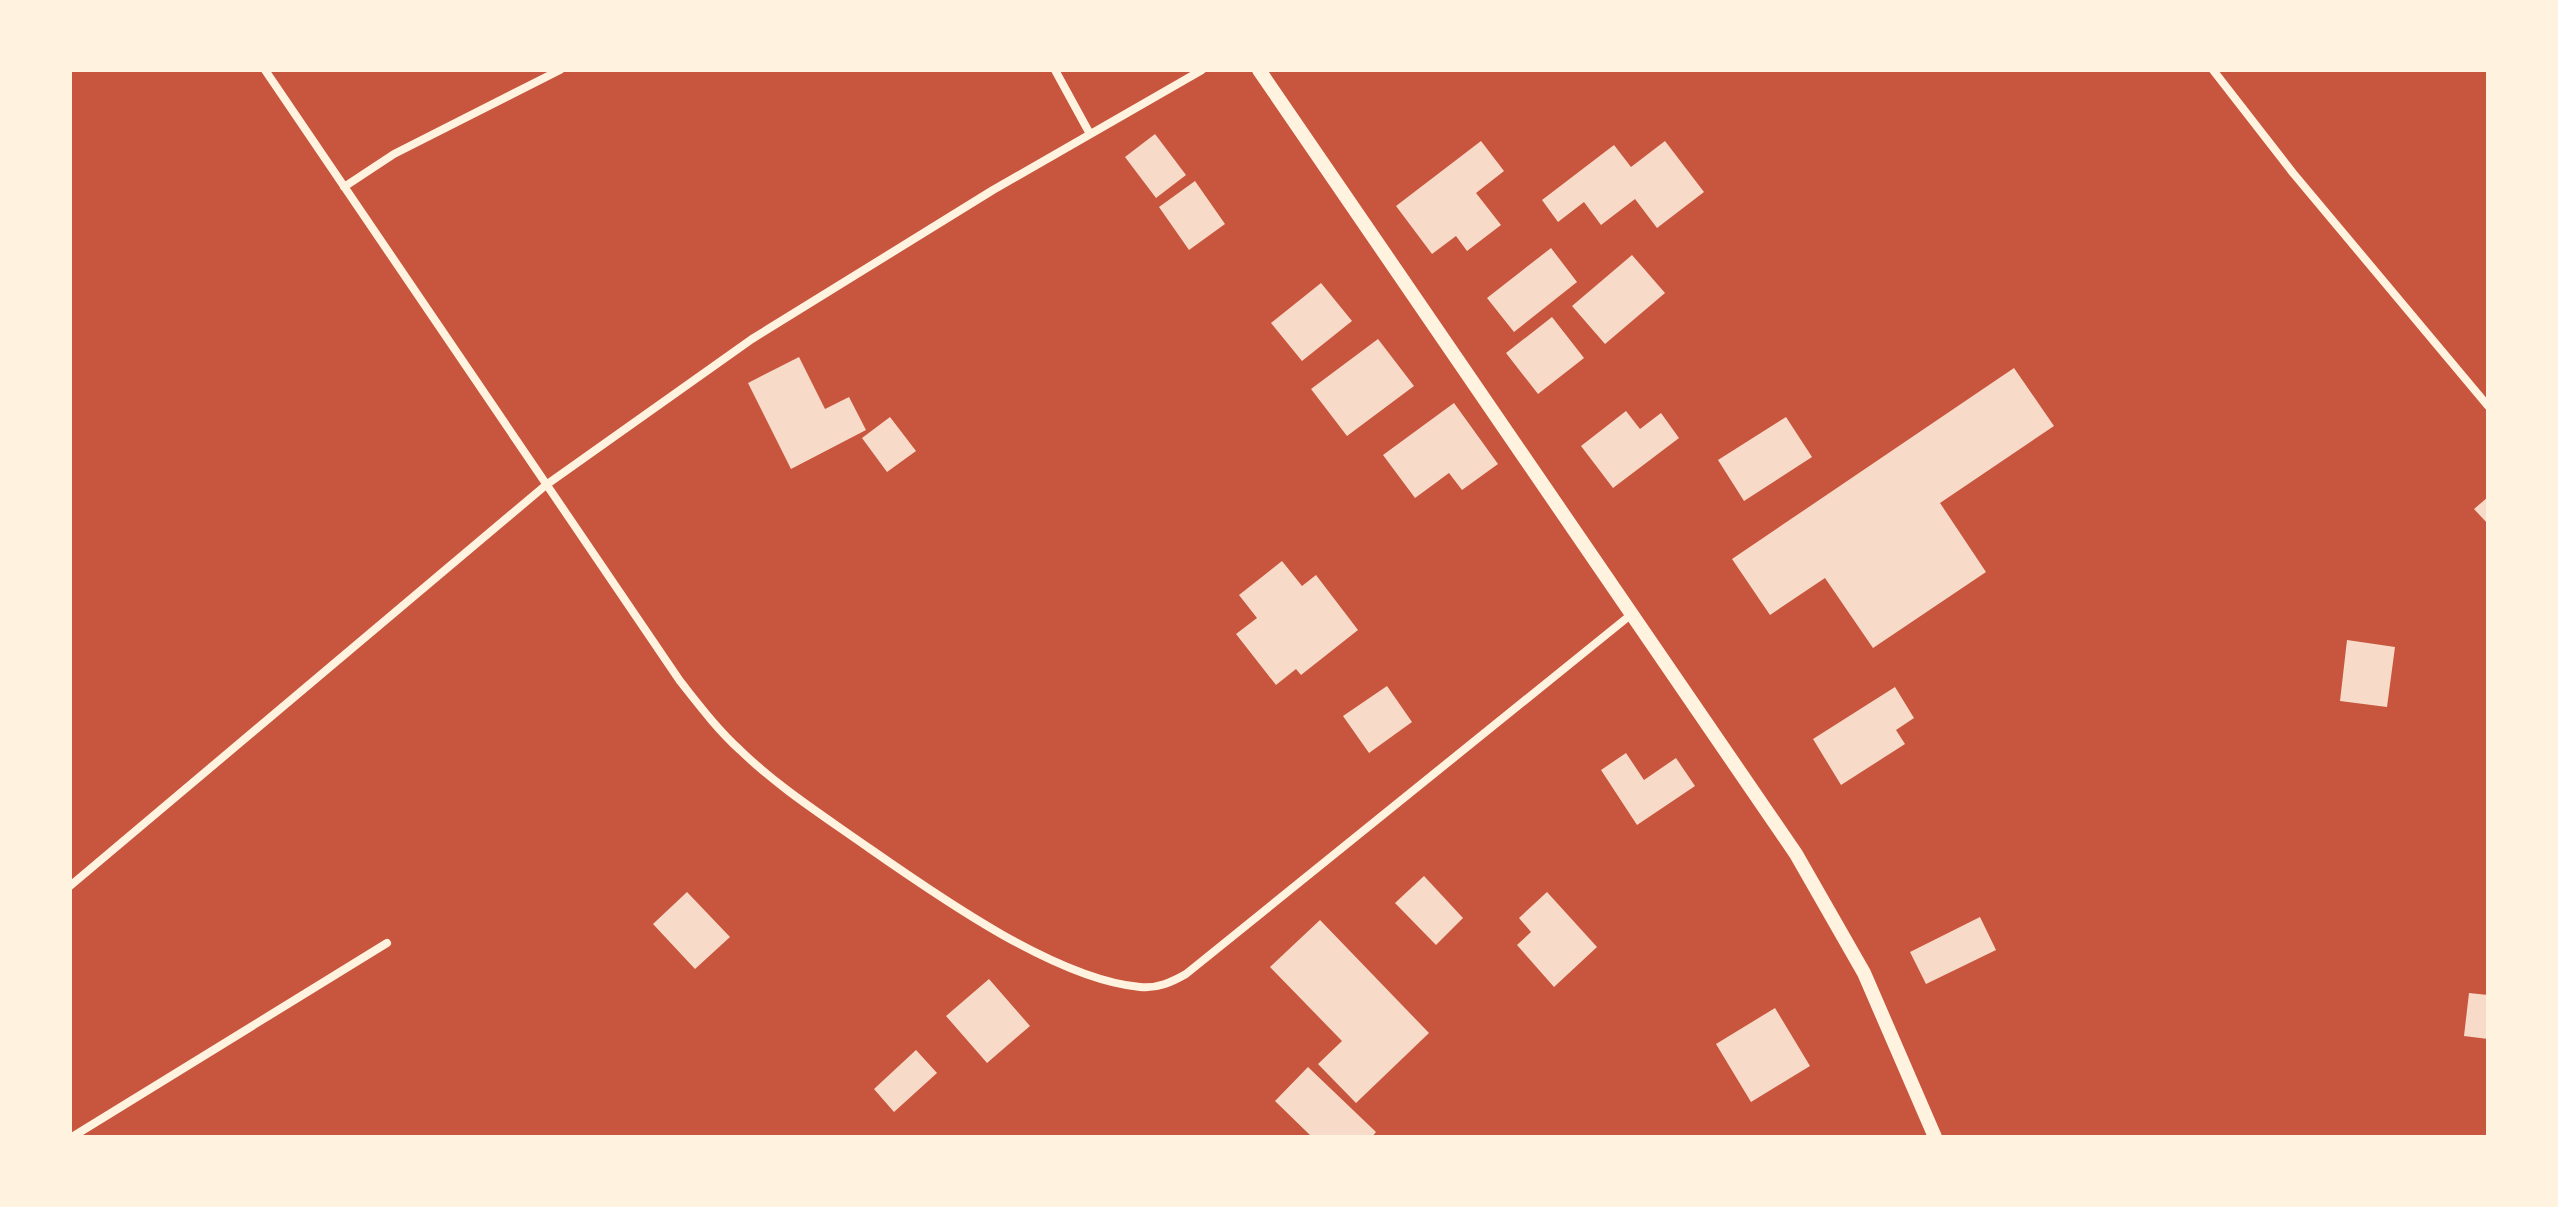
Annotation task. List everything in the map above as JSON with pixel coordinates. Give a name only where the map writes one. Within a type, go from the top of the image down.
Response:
[{"type":"street","points":[[265,70],[680,681],[708,717],[770,777],[909,876],[1049,959],[1142,988],[1166,984],[1186,974],[1634,613]]},
{"type":"street","points":[[344,187],[394,154],[560,70]]},
{"type":"street","points":[[1055,70],[1090,134]]},
{"type":"street","points":[[70,886],[546,485],[752,339],[1090,134],[1202,70]]},
{"type":"street","points":[[1259,70],[1634,613],[1836,919],[1895,1042],[1935,1137]]},
{"type":"street","points":[[2213,70],[2293,173],[2488,406]]},
{"type":"street","points":[[72,1137],[387,943]]},
{"type":"building","points":[[1155,134],[1186,175],[1156,198],[1125,157]]},
{"type":"building","points":[[1481,141],[1504,171],[1476,193],[1501,225],[1467,251],[1456,236],[1432,254],[1396,206]]},
{"type":"building","points":[[1665,141],[1704,192],[1657,228],[1635,199],[1601,225],[1584,202],[1558,222],[1542,200],[1614,145],[1631,167]]},
{"type":"building","points":[[1195,181],[1225,224],[1189,250],[1159,207]]},
{"type":"building","points":[[1551,248],[1577,282],[1514,332],[1487,298]]},
{"type":"building","points":[[1632,255],[1665,293],[1605,344],[1572,306]]},
{"type":"building","points":[[1321,283],[1352,321],[1302,361],[1271,323]]},
{"type":"building","points":[[1552,317],[1584,358],[1538,394],[1506,353]]},
{"type":"building","points":[[1378,339],[1414,386],[1347,436],[1311,389]]},
{"type":"building","points":[[799,357],[825,409],[849,397],[866,430],[791,469],[748,383]]},
{"type":"building","points":[[2014,368],[2054,426],[1940,503],[1986,572],[1873,648],[1825,578],[1770,615],[1732,559]]},
{"type":"building","points":[[1454,403],[1498,464],[1462,490],[1449,473],[1415,498],[1383,455]]},
{"type":"building","points":[[1626,411],[1640,429],[1661,413],[1679,438],[1613,488],[1581,446]]},
{"type":"building","points":[[890,417],[916,451],[887,472],[862,438]]},
{"type":"building","points":[[1786,417],[1812,457],[1744,501],[1718,460]]},
{"type":"building","points":[[2488,497],[2488,524],[2474,509]]},
{"type":"building","points":[[1282,561],[1302,586],[1316,575],[1358,630],[1301,675],[1296,669],[1276,685],[1236,634],[1257,618],[1239,595]]},
{"type":"building","points":[[2347,640],[2395,647],[2387,707],[2340,701]]},
{"type":"building","points":[[1387,686],[1412,722],[1369,753],[1343,716]]},
{"type":"building","points":[[1895,687],[1914,718],[1896,730],[1905,744],[1841,785],[1813,739]]},
{"type":"building","points":[[1626,753],[1644,780],[1676,758],[1695,786],[1637,825],[1601,770]]},
{"type":"building","points":[[1424,876],[1463,918],[1436,945],[1395,903]]},
{"type":"building","points":[[687,892],[730,937],[695,969],[653,924]]},
{"type":"building","points":[[1547,892],[1597,947],[1554,987],[1517,945],[1531,932],[1519,918]]},
{"type":"building","points":[[1980,917],[1996,950],[1926,984],[1910,952]]},
{"type":"building","points":[[1320,920],[1429,1033],[1356,1103],[1318,1064],[1342,1041],[1270,967]]},
{"type":"building","points":[[989,979],[1030,1026],[987,1063],[946,1016]]},
{"type":"building","points":[[2469,993],[2488,995],[2488,1039],[2464,1036]]},
{"type":"building","points":[[1775,1008],[1810,1066],[1751,1102],[1716,1044]]},
{"type":"building","points":[[916,1050],[937,1073],[894,1112],[874,1089]]},
{"type":"building","points":[[1308,1067],[1376,1132],[1372,1137],[1312,1137],[1275,1101]]}]
